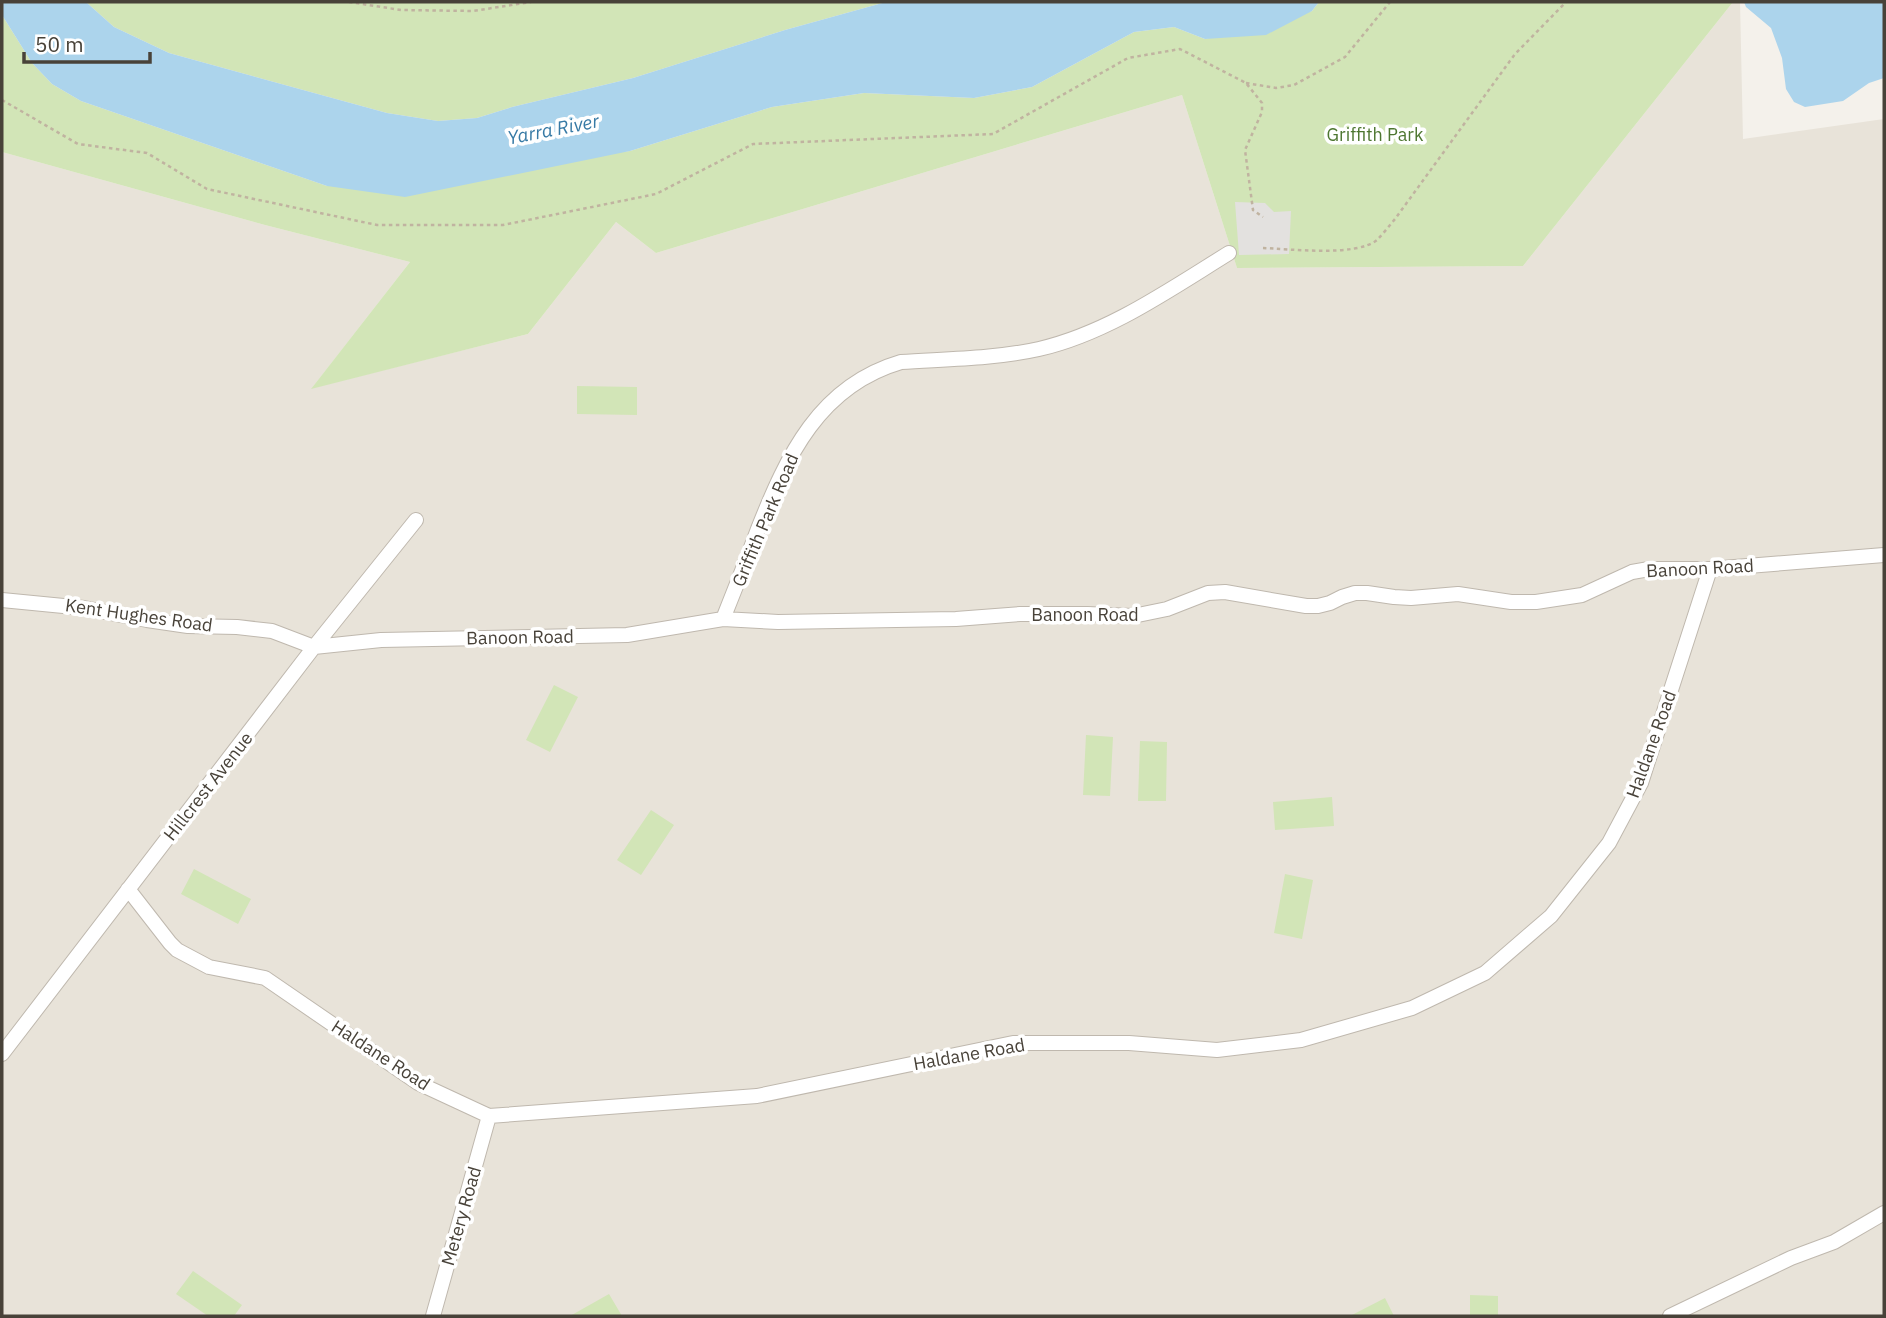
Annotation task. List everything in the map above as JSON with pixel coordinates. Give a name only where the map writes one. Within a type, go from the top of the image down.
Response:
[{"type":"street","name":"Griffith Park Road","points":[[723,619],[778,480],[794,449],[834,399],[851,384],[870,373],[901,362],[1004,356],[1041,349],[1124,316],[1228,253]]},
{"type":"street","name":"Hillcrest Avenue","points":[[2,1054],[314,647],[416,520]]},
{"type":"street","name":"Banoon Road","points":[[314,647],[381,640],[627,635],[723,619],[778,622],[956,619],[1020,614],[1133,615],[1167,609],[1208,593],[1225,592],[1306,606],[1330,603],[1355,593],[1411,598],[1458,594],[1523,603],[1582,595],[1632,572],[1650,569],[1710,569],[1884,555]]},
{"type":"street","name":"Haldane Road","points":[[128,889],[177,950],[209,967],[265,978],[418,1083],[489,1116],[757,1096],[1013,1043],[1129,1043],[1217,1050],[1301,1040],[1412,1008],[1485,973],[1551,916],[1609,843],[1642,783],[1710,569]]},
{"type":"street","name":"Kent Hughes Road","points":[[2,600],[84,608],[188,626],[272,631],[314,647]]},
{"type":"street","name":"Metery Road","points":[[433,1316],[489,1116]]},
{"type":"street","points":[[1670,1316],[1791,1258],[1834,1242],[1884,1213]]},
{"type":"path","points":[[349,2],[401,9],[473,11],[531,2]]},
{"type":"path","points":[[2,100],[78,144],[147,153],[207,189],[377,225],[503,225],[656,194],[753,144],[993,134],[1128,58],[1180,49],[1246,83],[1276,88],[1294,85],[1345,57],[1390,2]]},
{"type":"path","points":[[1264,248],[1333,251],[1359,247],[1375,241],[1395,219],[1515,54],[1566,2]]},
{"type":"path","points":[[1246,83],[1262,103],[1262,112],[1245,150],[1253,210],[1263,217]]},
{"type":"shaded area","points":[[1733,2],[1740,2],[1743,139],[1884,119],[1884,1316],[2,1316],[2,152],[410,262],[312,388],[528,334],[616,222],[656,253],[1182,95],[1237,268],[1523,266]]},
{"type":"shaded area","points":[[1235,202],[1265,203],[1274,212],[1291,211],[1289,254],[1239,255]]},
{"type":"green space","points":[[86,2],[886,2],[785,30],[633,78],[477,118],[438,121],[387,113],[169,53],[114,27]]},
{"type":"green space","name":"Griffith Park","points":[[1319,2],[1733,2],[1523,266],[1237,268],[1182,95],[656,253],[616,222],[528,334],[311,389],[410,262],[2,152],[2,15],[32,63],[52,84],[81,101],[327,186],[630,151],[772,107],[864,93],[974,98],[1032,87],[1134,32],[1174,27],[1205,39],[1312,11]]},
{"type":"green space","points":[[577,386],[637,387],[637,415],[577,414]]},
{"type":"green space","points":[[554,685],[578,697],[550,752],[526,740]]},
{"type":"green space","points":[[1086,735],[1113,737],[1110,796],[1083,795]]},
{"type":"green space","points":[[1140,741],[1167,742],[1166,801],[1138,801]]},
{"type":"green space","points":[[1332,797],[1334,826],[1275,830],[1273,802]]},
{"type":"green space","points":[[651,810],[674,825],[641,875],[617,860]]},
{"type":"green space","points":[[194,869],[251,899],[238,924],[181,894]]},
{"type":"green space","points":[[1285,874],[1313,880],[1302,939],[1274,933]]},
{"type":"green space","points":[[193,1271],[242,1305],[234,1316],[208,1316],[176,1294]]},
{"type":"green space","points":[[609,1294],[622,1316],[570,1316]]},
{"type":"green space","points":[[1470,1295],[1498,1296],[1498,1316],[1470,1316]]},
{"type":"green space","points":[[1385,1298],[1394,1316],[1350,1316]]},
{"type":"water","name":"Yarra River","points":[[2,2],[86,2],[114,27],[169,53],[387,113],[438,121],[477,118],[633,78],[785,30],[886,2],[1319,2],[1312,11],[1266,35],[1205,39],[1174,27],[1134,32],[1032,87],[974,98],[864,93],[772,107],[630,151],[405,197],[327,186],[81,101],[52,84],[32,63],[2,15]]},
{"type":"water","points":[[1744,2],[1884,2],[1884,78],[1869,83],[1843,101],[1805,107],[1794,102],[1786,89],[1782,58],[1771,28],[1746,7]]}]
